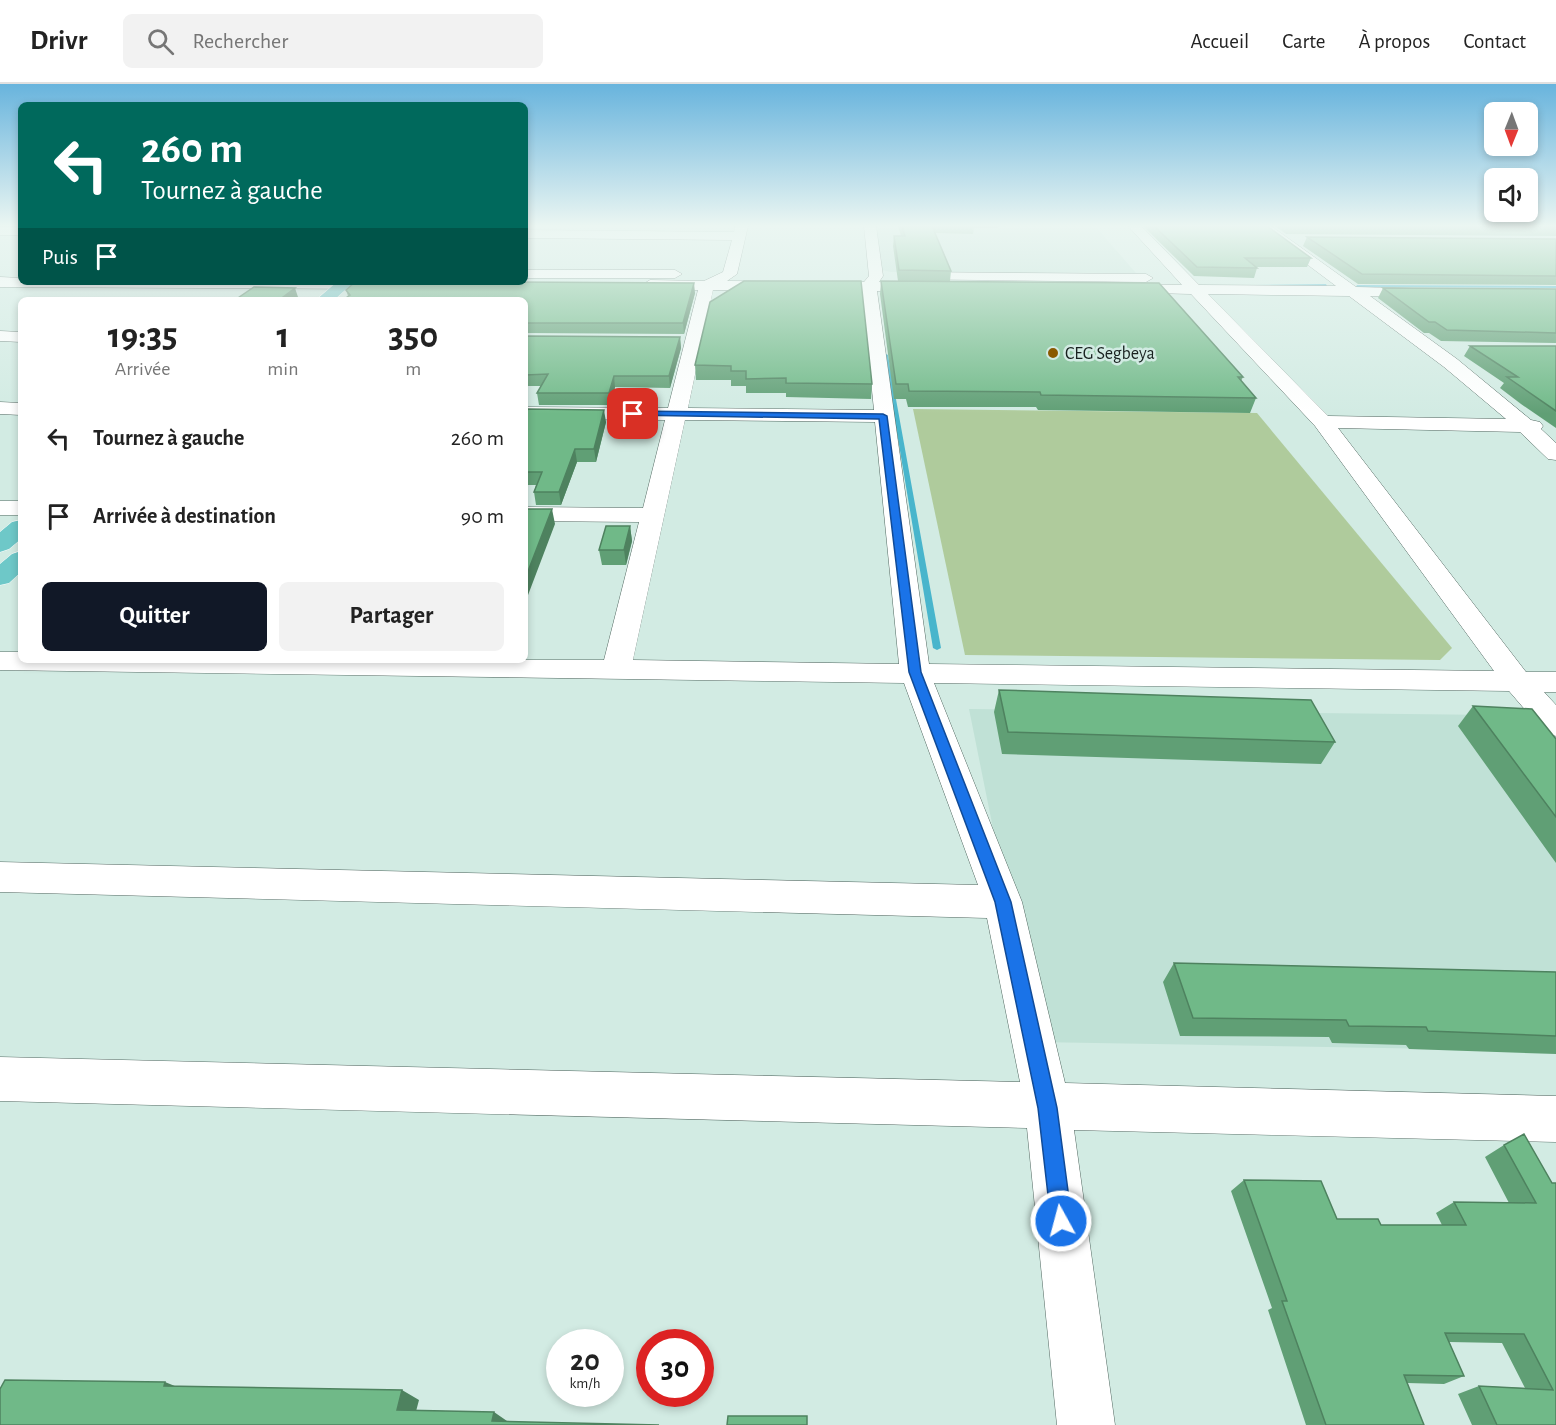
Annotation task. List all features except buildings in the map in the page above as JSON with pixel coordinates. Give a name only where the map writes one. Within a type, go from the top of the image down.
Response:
[{"type":"main road","points":[[0,544],[18,529]]},
{"type":"main road","points":[[0,577],[18,562]]},
{"type":"street","points":[[617,667],[706,289]]},
{"type":"street","points":[[874,289],[883,416],[915,672],[1003,902],[1048,1108],[1086,1425]]},
{"type":"street","points":[[1193,289],[1322,422],[1517,681],[1556,725]]},
{"type":"street","points":[[1281,289],[1350,292],[1400,289]]},
{"type":"street","points":[[1346,289],[1430,348],[1527,426],[1556,454]]},
{"type":"street","points":[[0,336],[18,337]]},
{"type":"street","points":[[671,341],[693,341]]},
{"type":"street","points":[[1430,348],[1465,349]]},
{"type":"street","points":[[0,408],[18,409]]},
{"type":"street","points":[[528,413],[883,416]]},
{"type":"street","points":[[1322,422],[1556,426]]},
{"type":"street","points":[[0,508],[18,508]]},
{"type":"street","points":[[528,514],[652,515]]},
{"type":"street","points":[[0,661],[18,661]]},
{"type":"street","points":[[206,663],[1556,682]]},
{"type":"street","points":[[0,877],[1003,902]]},
{"type":"street","points":[[0,1079],[1048,1108],[1556,1119]]},
{"type":"shaded area","points":[[969,709],[1496,715],[1556,787],[1556,1051],[1036,1042]]},
{"type":"green space","points":[[913,409],[1257,413],[1452,648],[1440,660],[965,655]]},
{"type":"waterway","points":[[886,355],[937,648]]},
{"type":"place","name":"CEG Segbeya","points":[[1053,353]]},
{"type":"route","points":[[633,414],[883,416],[915,672],[1003,902],[1048,1108],[1061,1221]]}]
